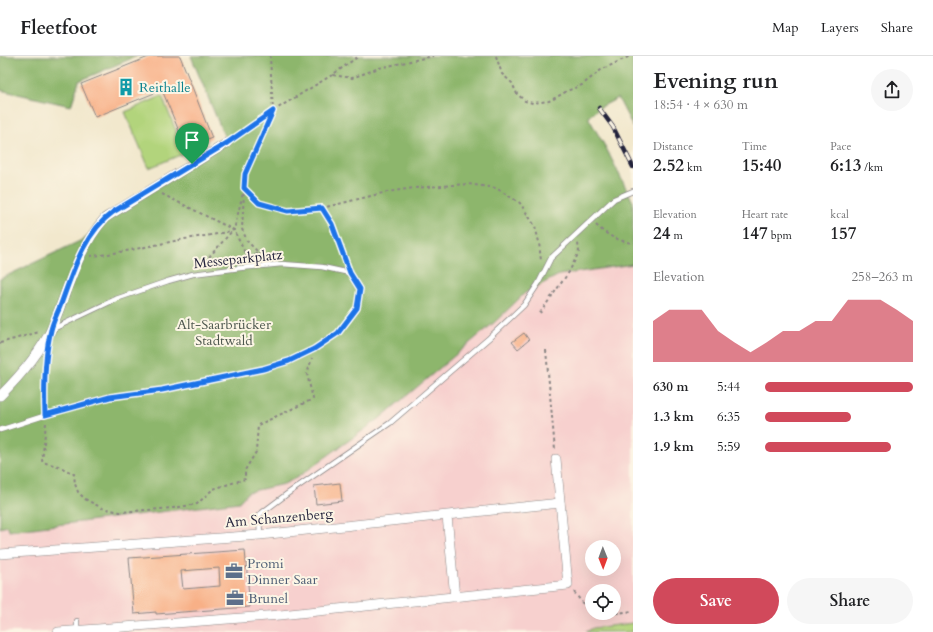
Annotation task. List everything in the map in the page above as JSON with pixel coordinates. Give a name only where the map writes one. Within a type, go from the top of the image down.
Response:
[{"type":"street","points":[[0,396],[26,367],[51,329],[79,257],[91,236],[104,218],[227,143]]},
{"type":"street","points":[[58,632],[77,626],[280,615],[568,585],[556,459]]},
{"type":"street","name":"Am Schanzenberg","points":[[0,554],[260,535],[560,503]]},
{"type":"street","points":[[447,516],[455,597]]},
{"type":"lane","points":[[260,535],[259,515],[390,423],[489,338],[524,305],[538,284],[551,258],[614,199],[633,191]]},
{"type":"lane","name":"Messeparkplatz","points":[[51,329],[116,298],[193,274],[282,264],[322,267],[350,273]]},
{"type":"lane","points":[[0,430],[45,415],[110,397],[162,390],[263,369],[289,361],[314,349],[338,333],[357,308],[360,289],[350,273]]},
{"type":"path","points":[[270,56],[273,111],[245,174],[242,229],[247,241],[258,253],[282,264]]},
{"type":"path","points":[[227,143],[273,111],[332,75],[359,56]]},
{"type":"path","points":[[332,75],[352,78],[379,68],[433,56]]},
{"type":"path","points":[[496,56],[502,74],[512,83],[517,94],[525,101],[533,103],[549,101],[582,85],[601,70],[630,56]]},
{"type":"path","points":[[244,188],[259,203],[288,211],[322,208],[387,192],[414,188],[468,184],[496,188],[520,203],[534,226],[539,242],[542,274]]},
{"type":"path","points":[[152,188],[234,230],[247,257]]},
{"type":"path","points":[[193,274],[234,230],[244,188]]},
{"type":"path","points":[[322,208],[332,224],[350,273]]},
{"type":"path","points":[[591,219],[604,233],[624,242],[633,243]]},
{"type":"path","points":[[79,257],[106,255],[171,241],[216,235],[234,230]]},
{"type":"path","points":[[540,313],[568,272],[579,252],[578,242]]},
{"type":"path","points":[[0,343],[51,329]]},
{"type":"path","points":[[48,350],[44,384],[47,427],[42,462],[73,472],[76,478],[75,484],[78,492],[85,499],[94,504],[120,512],[173,508],[197,504],[213,489],[245,479],[245,470],[256,452],[258,425],[313,399],[307,374],[314,349]]},
{"type":"path","points":[[546,350],[556,459]]},
{"type":"path","points":[[568,585],[585,606]]},
{"type":"path","points":[[621,612],[633,611]]},
{"type":"shaded area","points":[[633,264],[633,623],[593,628],[586,632],[0,632],[0,528],[8,526],[9,531],[239,502],[247,492],[284,484],[298,477],[379,419],[496,321],[525,293],[559,275]]},
{"type":"green space","points":[[0,56],[137,56],[79,81],[71,106],[0,90]]},
{"type":"green space","name":"Alt-Saarbrücker Stadtwald","points":[[191,56],[633,56],[633,127],[618,98],[599,108],[588,117],[606,148],[633,202],[633,264],[559,275],[525,293],[496,321],[379,419],[298,477],[284,484],[248,492],[239,502],[9,531],[8,526],[0,528],[0,279],[86,238],[103,216],[227,143]]},
{"type":"green space","points":[[162,96],[185,153],[149,168],[125,112]]},
{"type":"green space","points":[[633,623],[633,632],[586,632],[593,628]]},
{"type":"building","name":"Reithalle","points":[[151,56],[180,56],[212,138],[186,148],[162,90],[95,117],[81,84]]},
{"type":"building","points":[[524,333],[529,340],[518,349],[512,342]]},
{"type":"building","points":[[340,483],[342,501],[316,504],[314,486]]},
{"type":"building","points":[[245,550],[250,607],[156,614],[156,612],[134,614],[129,558]],"holes":[[[219,568],[220,586],[183,589],[181,571]]]},
{"type":"railway","points":[[599,108],[613,127],[633,167]]},
{"type":"place","name":"Reithalle","points":[[126,87]]},
{"type":"place","name":"Promi Dinner Saar","points":[[234,571]]},
{"type":"place","name":"Brunel","points":[[235,598]]},
{"type":"route","points":[[273,111],[245,174],[244,188],[259,203],[288,211],[322,208],[332,224],[350,273],[360,289],[357,308],[338,333],[314,349],[289,361],[263,369],[162,390],[110,397],[45,415],[44,384],[51,329],[79,257],[91,236],[104,218],[192,164],[227,143],[273,111]]}]
